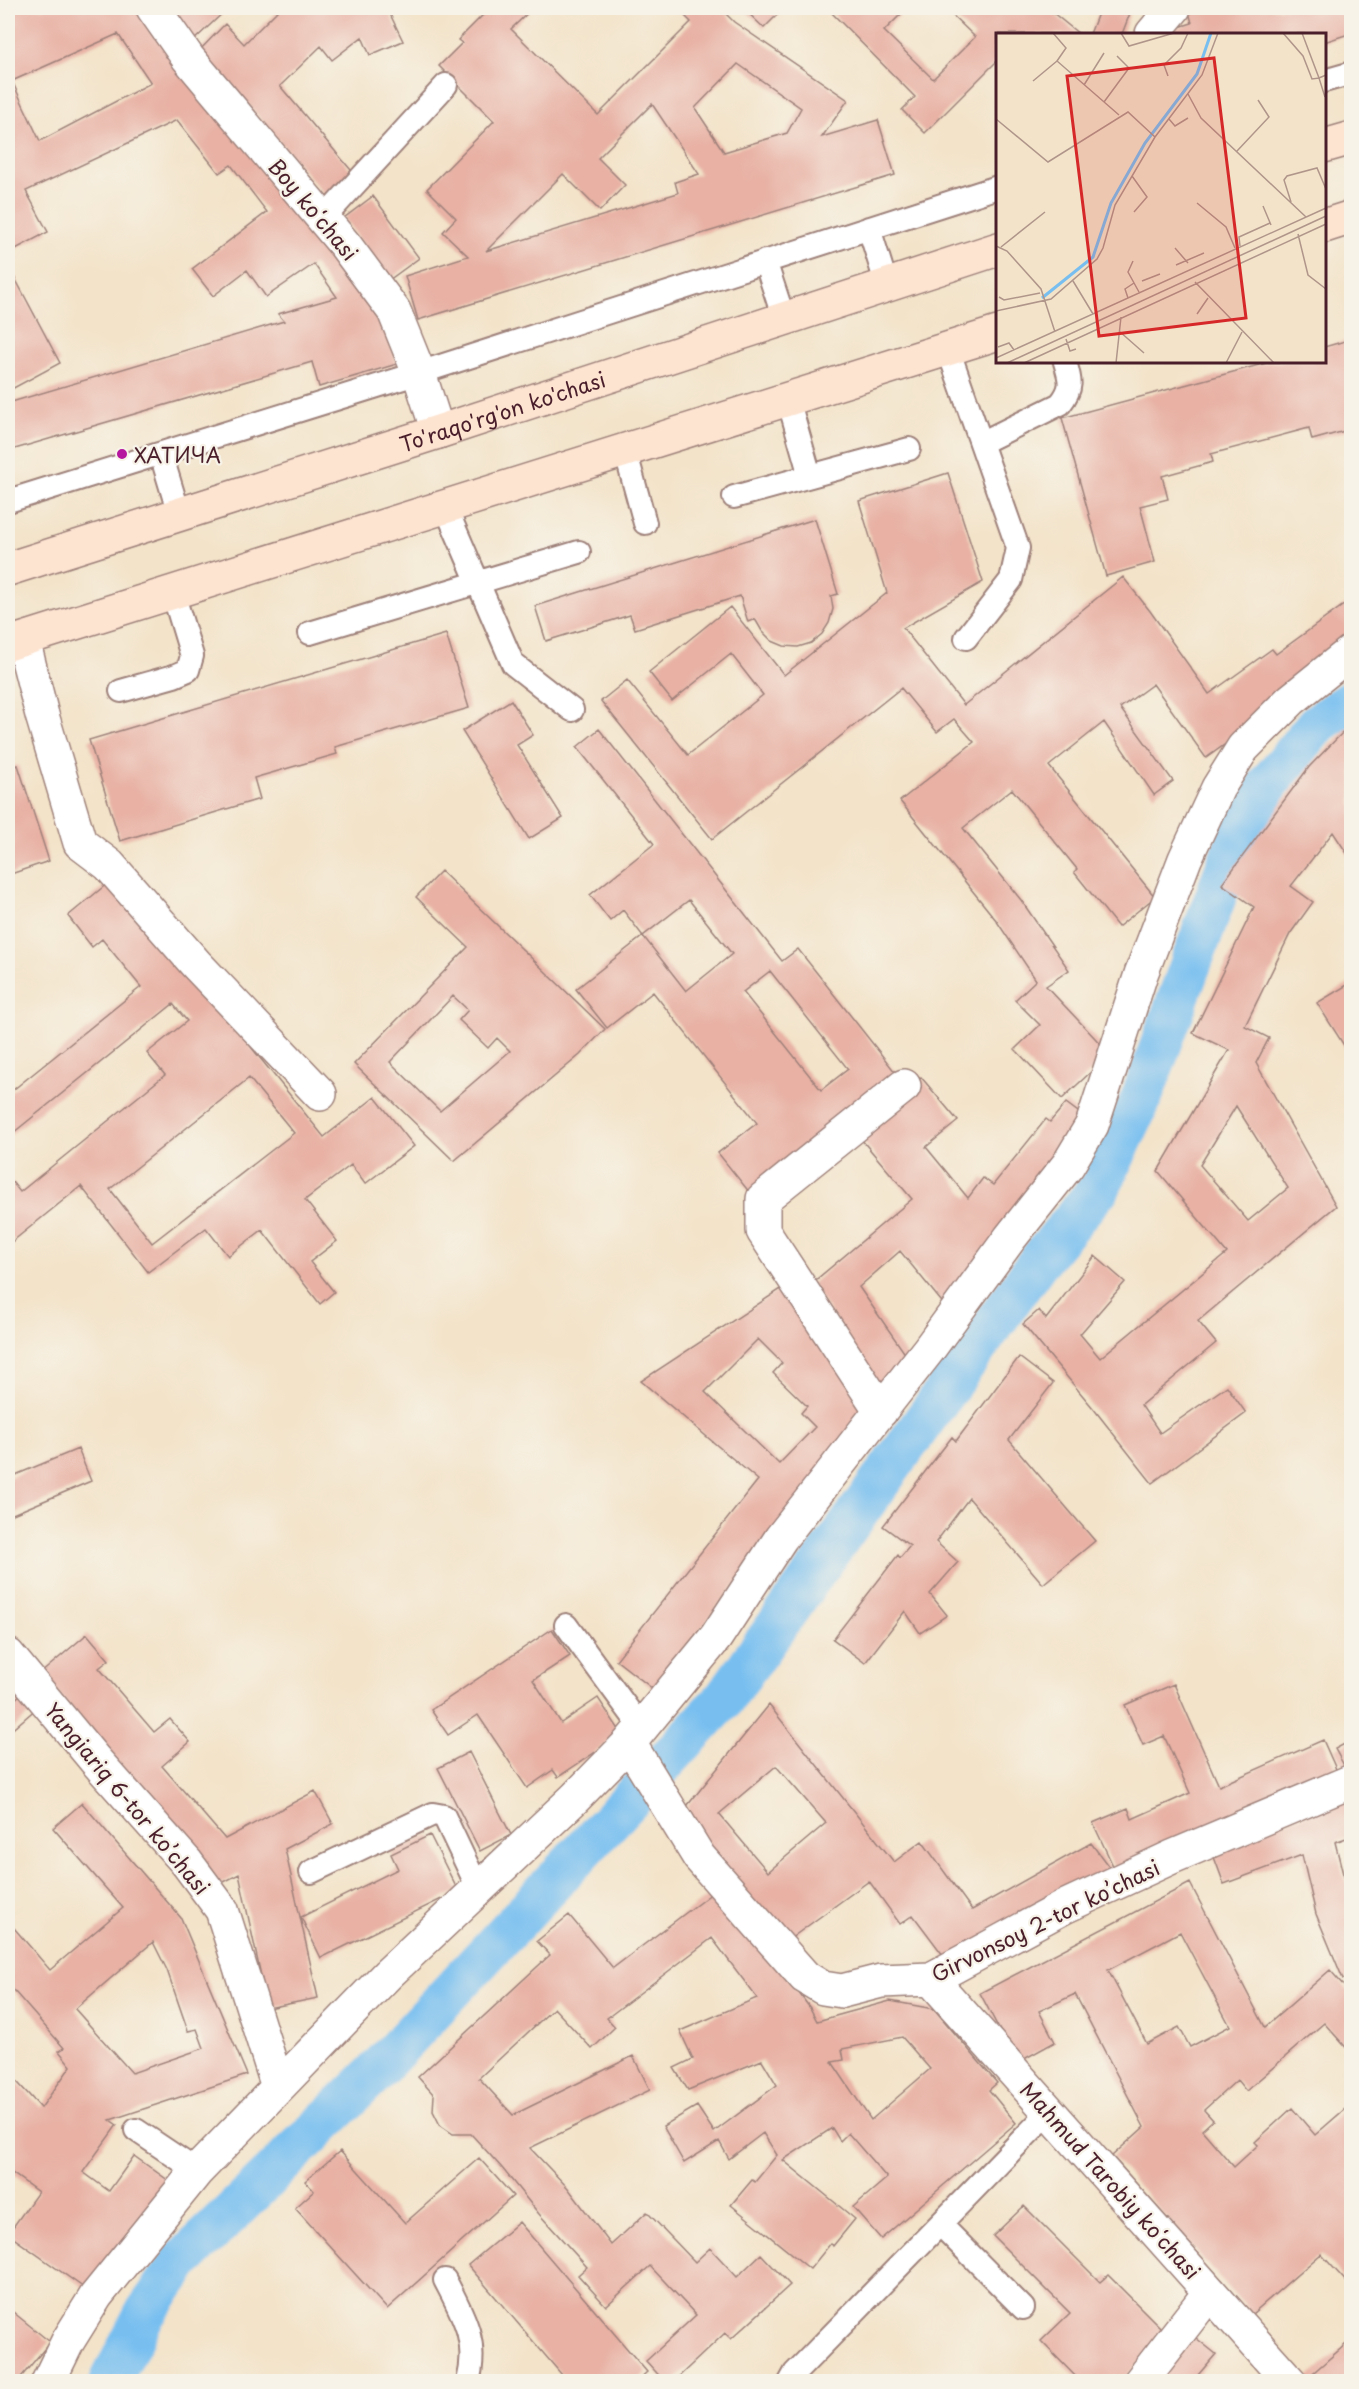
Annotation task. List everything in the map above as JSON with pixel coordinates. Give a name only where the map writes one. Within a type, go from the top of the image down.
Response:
[{"type":"main road","points":[[1326,145],[1352,138]]},
{"type":"main road","points":[[1326,225],[1352,217]]},
{"type":"main road","name":"To'raqo'rg'on ko'chasi","points":[[8,566],[438,432],[996,250]]},
{"type":"main road","points":[[15,642],[996,334]]},
{"type":"street","name":"Boy koʻchasi","points":[[153,8],[188,58],[323,219],[394,311],[419,373],[438,432]]},
{"type":"street","points":[[15,642],[42,716],[80,843],[109,865],[196,964],[320,1094]]},
{"type":"street","points":[[48,2382],[68,2341],[96,2296],[197,2171],[388,1974],[636,1742],[716,1637],[781,1538],[881,1411],[1010,1238],[1068,1166],[1092,1125],[1141,974],[1185,859],[1218,788],[1243,748],[1291,700],[1352,651]]},
{"type":"street","points":[[881,1411],[763,1231],[763,1199],[904,1086]]},
{"type":"street","name":"Yangiаriq 6-tor koʼchasi","points":[[8,1655],[95,1760],[187,1863],[222,1910],[278,2087]]},
{"type":"street","name":"Girvonsoy 2-tor koʼchasi","points":[[636,1742],[670,1813],[699,1857],[805,1977],[823,1988],[842,1991],[881,1981],[931,1979],[1064,1907],[1172,1857],[1352,1781]]},
{"type":"street","name":"Mahmud Tarobiy koʻchasi","points":[[931,1979],[1290,2382]]},
{"type":"street","points":[[1140,2382],[1210,2292]]},
{"type":"lane","points":[[1326,81],[1351,76]]},
{"type":"lane","points":[[323,219],[446,85]]},
{"type":"lane","points":[[8,501],[419,373],[996,188]]},
{"type":"lane","points":[[869,228],[887,286]]},
{"type":"lane","points":[[765,261],[784,319]]},
{"type":"lane","points":[[948,349],[1018,548],[1011,580],[966,638]]},
{"type":"lane","points":[[981,443],[1059,404],[1068,393],[1070,380],[1065,363]]},
{"type":"lane","points":[[788,399],[810,476]]},
{"type":"lane","points":[[734,496],[909,448]]},
{"type":"lane","points":[[624,450],[645,523]]},
{"type":"lane","points":[[161,454],[179,514]]},
{"type":"lane","points":[[445,506],[513,664],[572,710]]},
{"type":"lane","points":[[310,633],[579,552]]},
{"type":"lane","points":[[121,691],[188,670],[192,656],[173,593]]},
{"type":"lane","points":[[566,1625],[636,1742]]},
{"type":"lane","points":[[310,1872],[433,1814],[444,1816],[479,1890]]},
{"type":"lane","points":[[790,2382],[795,2373],[1049,2112]]},
{"type":"lane","points":[[136,2130],[197,2171]]},
{"type":"lane","points":[[940,2224],[1023,2308]]},
{"type":"lane","points":[[445,2280],[466,2322],[474,2359],[468,2382]]},
{"type":"building","points":[[8,8],[147,8],[382,315],[397,364],[319,387],[312,362],[8,451],[8,403],[284,321],[278,314],[337,297],[314,264],[266,297],[247,270],[213,296],[192,269],[267,212],[231,165],[219,173],[177,120],[26,191],[48,232],[8,253]],"holes":[[[118,34],[151,83],[40,141],[12,81]]]},
{"type":"building","points":[[159,8],[228,8],[192,42]]},
{"type":"building","points":[[280,8],[387,8],[403,41],[370,55],[362,37],[332,60],[321,46],[280,86],[356,176],[329,200],[231,84],[198,52],[225,24],[244,44]]},
{"type":"building","points":[[490,8],[533,8],[511,29],[598,115],[691,22],[677,8],[720,8],[734,22],[848,100],[822,137],[878,120],[895,175],[418,320],[405,276],[468,256],[443,232],[456,218],[427,189],[494,121],[439,66],[462,43],[458,40]],"holes":[[[738,64],[801,108],[787,133],[724,152],[695,108]],[[652,104],[699,174],[675,182],[678,193],[486,251],[563,174],[600,211],[625,185],[598,158]]]},
{"type":"building","points":[[743,8],[784,8],[764,28]]},
{"type":"building","points":[[827,8],[902,8],[905,10],[884,31],[933,79],[975,37],[945,8],[1047,8],[1078,33],[996,33],[996,62],[925,133],[902,110],[915,97]]},
{"type":"building","points":[[1100,8],[1132,8],[1122,33],[1090,33]]},
{"type":"building","points":[[1203,8],[1352,8],[1352,33],[1326,41],[1326,33],[1160,33],[1192,23],[1189,12]]},
{"type":"building","points":[[373,196],[419,258],[389,280],[344,218]]},
{"type":"building","points":[[8,265],[60,363],[8,391],[8,358],[11,356],[8,349]]},
{"type":"building","points":[[1352,339],[1352,429],[1312,440],[1309,428],[1211,454],[1213,462],[1162,476],[1168,499],[1140,506],[1155,562],[1106,576],[1062,418],[1266,363],[1326,363],[1326,346]]},
{"type":"building","points":[[948,473],[983,582],[903,628],[964,705],[1123,577],[1209,694],[1272,649],[1276,654],[1352,599],[1352,646],[1302,689],[1206,758],[1153,684],[1120,708],[1173,781],[1154,795],[1104,722],[1049,766],[1155,897],[1118,927],[1074,872],[1077,869],[1012,789],[963,828],[1021,900],[1069,970],[1046,986],[1110,1054],[1062,1099],[1015,1049],[1040,1025],[1015,1000],[1036,980],[996,920],[900,801],[974,742],[954,719],[937,732],[901,688],[712,839],[601,701],[627,680],[688,755],[763,695],[731,654],[672,701],[649,672],[730,607],[784,675],[887,593],[859,501]]},
{"type":"building","points":[[815,519],[838,594],[831,596],[833,609],[829,623],[822,634],[811,643],[798,647],[784,646],[772,641],[755,619],[748,622],[740,596],[635,629],[630,615],[546,641],[535,606]]},
{"type":"building","points":[[446,634],[469,708],[335,747],[337,754],[254,778],[260,799],[120,841],[89,740]]},
{"type":"building","points":[[511,700],[533,735],[517,745],[563,818],[529,839],[462,731]]},
{"type":"building","points":[[1347,728],[1352,733],[1352,861],[1333,832],[1291,886],[1313,902],[1290,934],[1245,1026],[1269,1038],[1256,1063],[1336,1206],[1198,1321],[1216,1343],[1141,1405],[1160,1433],[1227,1386],[1246,1413],[1152,1483],[1023,1324],[1039,1310],[1046,1319],[1095,1256],[1125,1282],[1080,1334],[1100,1358],[1227,1253],[1158,1171],[1229,1050],[1193,1033],[1254,907],[1222,884],[1309,767]],"holes":[[[1236,1106],[1288,1188],[1248,1221],[1200,1165]]]},
{"type":"building","points":[[599,729],[782,961],[798,949],[903,1082],[754,1198],[718,1153],[757,1123],[653,992],[607,1028],[576,989],[643,936],[623,910],[610,921],[590,895],[654,844],[577,747]],"holes":[[[689,900],[732,954],[686,991],[643,936]],[[770,971],[848,1069],[821,1090],[743,992]]]},
{"type":"building","points":[[18,765],[49,861],[8,875],[8,768]]},
{"type":"building","points":[[441,871],[605,1029],[580,1055],[454,1161],[354,1064],[468,947],[416,897]],"holes":[[[453,996],[468,1010],[459,1020],[488,1048],[497,1038],[510,1051],[440,1111],[390,1062]]]},
{"type":"building","points":[[114,878],[324,1137],[375,1097],[414,1146],[365,1184],[351,1165],[305,1200],[337,1241],[310,1262],[334,1292],[320,1304],[262,1230],[228,1256],[206,1228],[148,1272],[81,1186],[8,1245],[8,1177],[20,1192],[165,1075],[147,1053],[187,1021],[173,1004],[8,1137],[8,1094],[141,987],[102,939],[92,947],[68,916]],"holes":[[[249,1078],[294,1133],[152,1243],[110,1189]]]},
{"type":"building","points":[[1352,982],[1352,1058],[1317,1003]]},
{"type":"building","points":[[921,1077],[958,1121],[926,1147],[968,1198],[983,1178],[993,1185],[1046,1119],[1050,1122],[1066,1103],[1086,1118],[946,1307],[900,1251],[859,1287],[915,1368],[882,1390],[811,1284],[912,1199],[855,1132]]},
{"type":"building","points":[[784,1287],[874,1408],[653,1689],[616,1660],[758,1480],[641,1381]],"holes":[[[758,1339],[782,1363],[773,1373],[807,1406],[801,1413],[815,1427],[779,1464],[705,1392]]]},
{"type":"building","points":[[1019,1357],[1053,1383],[1009,1440],[1095,1541],[1043,1584],[969,1498],[936,1542],[958,1562],[930,1594],[947,1615],[920,1633],[905,1611],[865,1663],[833,1639],[898,1555],[900,1558],[910,1546],[883,1526],[952,1437],[956,1441]]},
{"type":"building","points":[[78,1449],[91,1481],[8,1516],[8,1478]]},
{"type":"building","points":[[552,1629],[570,1656],[533,1680],[561,1723],[598,1698],[622,1734],[558,1777],[553,1770],[527,1788],[478,1715],[448,1735],[431,1710]]},
{"type":"building","points":[[87,1634],[109,1660],[99,1668],[154,1732],[170,1719],[190,1742],[162,1766],[225,1839],[315,1791],[333,1824],[285,1849],[318,1998],[268,2008],[239,1874],[220,1884],[41,1673]]},
{"type":"building","points":[[1174,1684],[1219,1786],[1323,1740],[1340,1778],[1115,1870],[1093,1823],[1128,1808],[1132,1819],[1190,1793],[1164,1736],[1143,1745],[1125,1705]]},
{"type":"building","points":[[24,1691],[38,1707],[8,1733],[8,1706]]},
{"type":"building","points":[[769,1705],[894,1862],[922,1841],[972,1910],[1091,1843],[1112,1871],[949,1963],[913,1915],[900,1924],[869,1881],[783,1944],[695,1831],[687,1806]],"holes":[[[776,1766],[826,1823],[768,1872],[719,1814]]]},
{"type":"building","points":[[1352,1740],[1352,1780],[1335,1749]]},
{"type":"building","points":[[469,1752],[511,1835],[480,1851],[438,1768]]},
{"type":"building","points":[[1352,1798],[1352,1836],[1335,1842],[1343,1874],[1352,1893],[1352,1975],[1343,1979],[1316,1914],[1302,1855],[1224,1884],[1211,1849]]},
{"type":"building","points":[[82,1803],[181,1918],[247,2075],[110,2120],[117,2125],[83,2172],[109,2191],[134,2156],[176,2186],[87,2290],[8,2234],[38,2192],[8,2170],[8,2072],[41,2108],[71,2066],[59,2051],[64,2048],[8,1984],[8,1921],[50,1970],[123,1908],[53,1828]],"holes":[[[153,1942],[167,1970],[188,2031],[197,2029],[204,2048],[132,2073],[75,2009]]]},
{"type":"building","points":[[430,1835],[458,1891],[321,1958],[301,1917],[398,1869],[391,1854]]},
{"type":"building","points":[[1190,1883],[1265,2027],[1330,1970],[1352,1995],[1352,2054],[1324,2023],[1246,2091],[1237,2080],[1204,2110],[1213,2120],[1202,2130],[1234,2167],[1258,2145],[1255,2142],[1292,2108],[1315,2135],[1352,2103],[1352,2288],[1321,2254],[1252,2314],[1112,2156],[1144,2127],[1075,1994],[1039,2011],[1055,2042],[1017,2063],[980,1993]],"holes":[[[1180,1932],[1230,2026],[1190,2047],[1179,2027],[1147,2044],[1108,1970]]]},
{"type":"building","points":[[720,1887],[810,2008],[817,2021],[890,2001],[934,2009],[997,2083],[989,2090],[1016,2123],[881,2239],[853,2207],[887,2178],[848,2133],[840,2141],[832,2128],[783,2160],[855,2219],[810,2269],[731,2205],[752,2180],[755,2182],[777,2155],[763,2133],[729,2159],[719,2141],[684,2163],[663,2126],[697,2106],[714,2132],[777,2085],[762,2060],[688,2090],[674,2068],[693,2059],[680,2031],[757,1998],[712,1938],[607,2018],[615,2027],[592,2049],[554,2008],[479,2078],[513,2115],[633,2056],[650,2090],[530,2148],[568,2188],[611,2245],[647,2212],[695,2262],[710,2248],[737,2277],[761,2254],[790,2285],[731,2339],[725,2333],[673,2382],[665,2382],[646,2361],[696,2315],[650,2266],[606,2306],[578,2275],[587,2267],[471,2134],[453,2134],[440,2125],[433,2111],[434,2095],[418,2077],[550,1955],[537,1941],[569,1915],[613,1968]],"holes":[[[902,2037],[930,2069],[871,2120],[832,2062],[844,2060],[842,2049]]]},
{"type":"building","points":[[340,2151],[405,2223],[479,2158],[513,2196],[387,2309],[295,2208],[314,2191],[305,2181]]},
{"type":"building","points":[[1024,2206],[1100,2282],[1108,2275],[1167,2334],[1120,2382],[1081,2382],[1041,2341],[1070,2313],[993,2236]]},
{"type":"building","points":[[519,2222],[647,2372],[636,2382],[568,2382],[468,2265]]},
{"type":"building","points":[[8,2308],[50,2342],[17,2382],[8,2382]]},
{"type":"building","points":[[1186,2330],[1216,2354],[1192,2382],[1145,2382]]},
{"type":"building","points":[[1352,2339],[1352,2382],[1310,2382],[1307,2378]]},
{"type":"waterway","points":[[110,2382],[146,2312],[181,2262],[374,2074],[724,1699],[1038,1262],[1100,1187],[1141,1099],[1235,844],[1269,783],[1317,724],[1352,700]]},
{"type":"place","name":"ХАТИЧА","points":[[122,454]]}]
